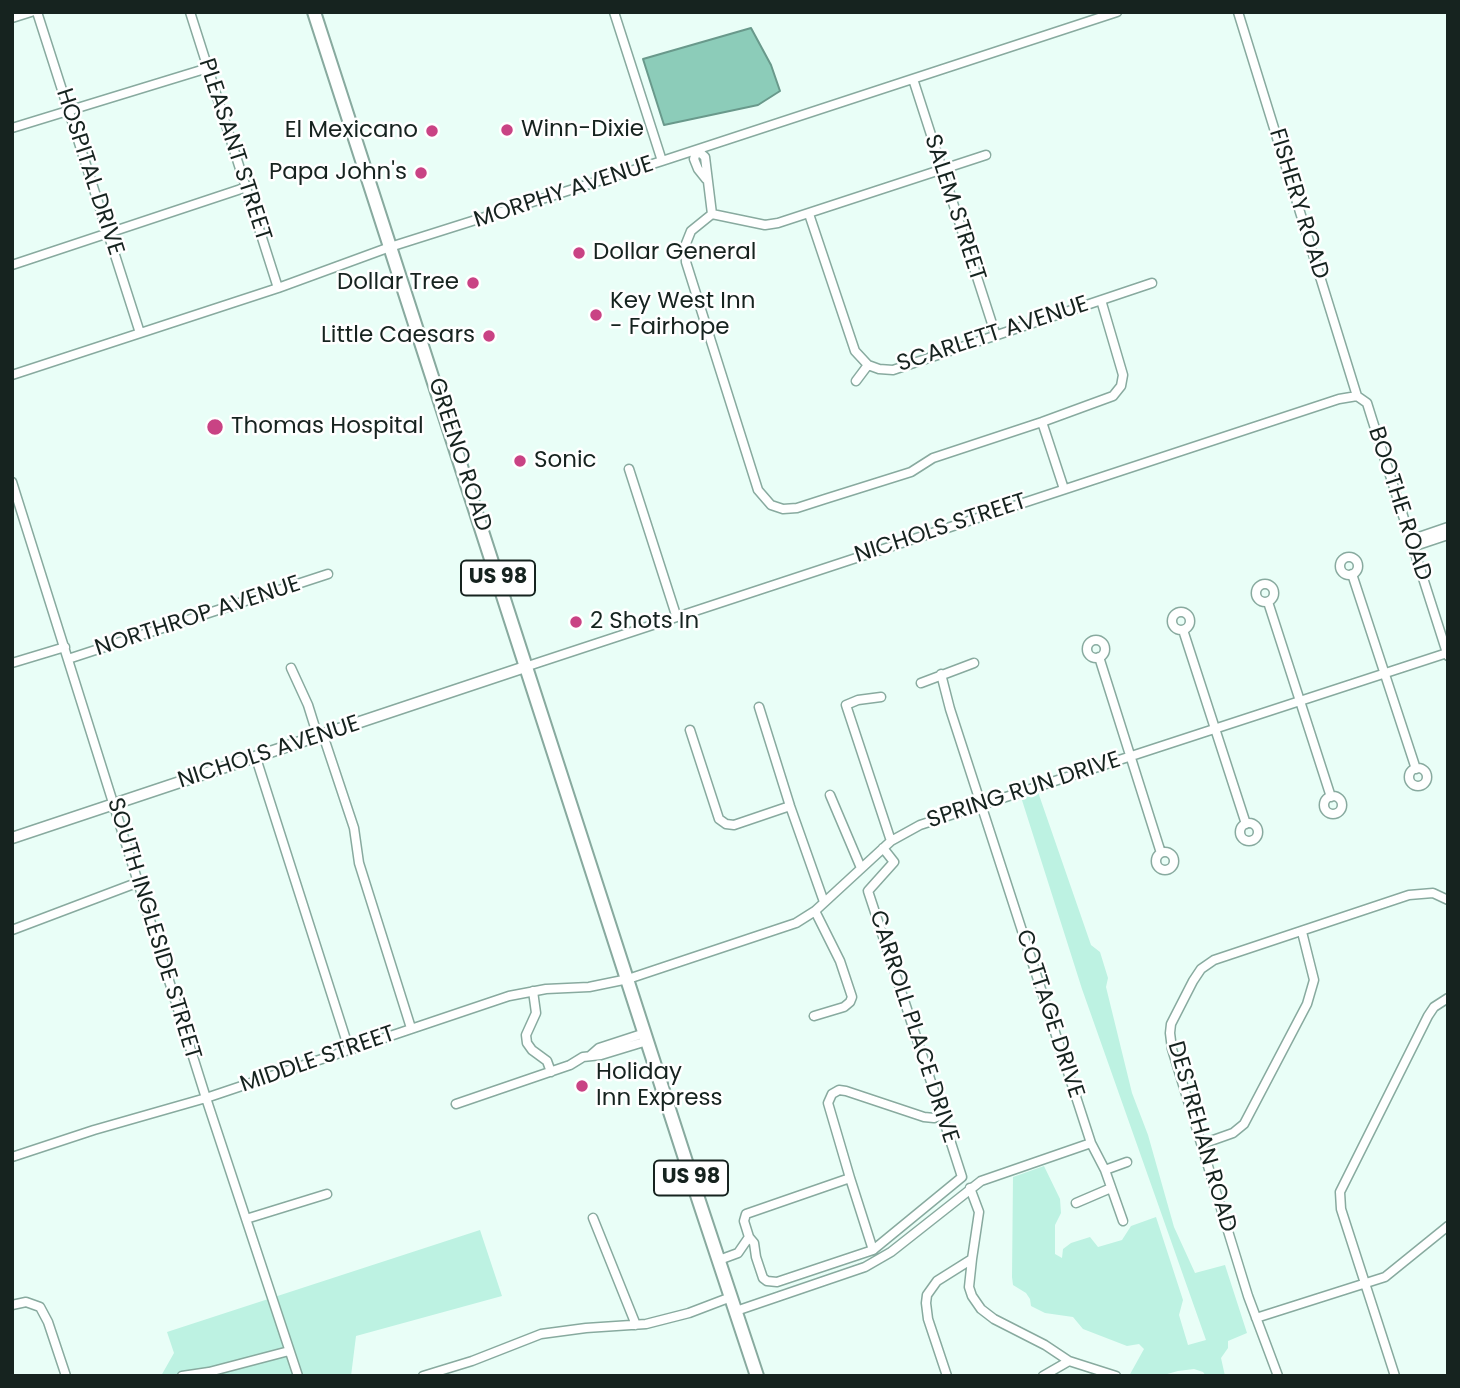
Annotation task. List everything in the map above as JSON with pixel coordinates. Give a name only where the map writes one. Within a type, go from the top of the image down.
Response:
[{"type":"main road","name":"GREENO ROAD","points":[[314,12],[628,979]]},
{"type":"main road","name":"US 98","points":[[628,979],[757,1376]]},
{"type":"street","points":[[12,19],[31,12]]},
{"type":"street","name":"HOSPITAL DRIVE","points":[[37,12],[140,333]]},
{"type":"street","name":"PLEASANT STREET","points":[[190,12],[278,288]]},
{"type":"street","points":[[614,12],[662,162]]},
{"type":"street","name":"MORPHY AVENUE","points":[[12,375],[278,288],[390,247],[662,162],[1117,12]]},
{"type":"street","name":"FISHERY ROAD","points":[[1238,12],[1357,396]]},
{"type":"street","points":[[12,128],[208,68]]},
{"type":"street","name":"SALEM STREET","points":[[913,79],[996,336]]},
{"type":"street","points":[[697,150],[705,157],[709,172],[706,179],[712,197],[712,214]]},
{"type":"street","points":[[712,214],[765,225],[809,214],[986,155]]},
{"type":"street","points":[[12,265],[247,187]]},
{"type":"street","points":[[712,214],[691,231],[685,246],[686,262],[762,497],[771,505],[783,509],[797,508],[911,472],[933,458],[1113,396],[1121,386],[1122,364],[1101,300]]},
{"type":"street","name":"SCARLETT AVENUE","points":[[809,214],[855,351],[868,365],[879,369],[893,370],[1152,283]]},
{"type":"street","points":[[856,381],[868,365]]},
{"type":"street","name":"NICHOLS STREET","points":[[525,667],[676,615],[1339,399],[1357,396]]},
{"type":"street","name":"BOOTHE ROAD","points":[[1357,396],[1367,403],[1447,654]]},
{"type":"street","points":[[1042,422],[1064,489]]},
{"type":"street","points":[[629,469],[676,615]]},
{"type":"street","name":"SOUTH INGLESIDE STREET","points":[[12,482],[206,1098],[298,1376]]},
{"type":"street","points":[[1411,543],[1448,527]]},
{"type":"street","points":[[1411,543],[1448,535]]},
{"type":"street","name":"NORTHROP AVENUE","points":[[68,660],[328,574]]},
{"type":"street","points":[[1352,574],[1416,769]]},
{"type":"street","points":[[1268,602],[1331,797]]},
{"type":"street","points":[[1183,630],[1246,824]]},
{"type":"street","points":[[12,663],[65,647]]},
{"type":"street","name":"SPRING RUN DRIVE","points":[[628,979],[796,922],[815,911],[891,841],[919,825],[1447,654]]},
{"type":"street","points":[[1099,657],[1161,853]]},
{"type":"street","points":[[921,682],[974,663]]},
{"type":"street","name":"NICHOLS AVENUE","points":[[12,838],[525,667]]},
{"type":"street","points":[[291,668],[321,736],[354,828],[359,863],[411,1028]]},
{"type":"street","name":"COTTAGE DRIVE","points":[[941,674],[1091,1143],[1105,1170],[1123,1220]]},
{"type":"street","points":[[881,697],[858,700],[846,705],[891,841]]},
{"type":"street","points":[[759,707],[824,902]]},
{"type":"street","points":[[690,730],[719,819],[734,825],[790,806]]},
{"type":"street","points":[[256,758],[349,1049]]},
{"type":"street","points":[[830,796],[861,868]]},
{"type":"street","name":"CARROLL PLACE DRIVE","points":[[873,1250],[962,1177],[869,891],[894,862],[883,848]]},
{"type":"street","points":[[12,930],[139,882]]},
{"type":"street","name":"DESTREHAN ROAD","points":[[1278,1376],[1256,1318],[1170,1041],[1171,1024],[1192,981],[1207,964],[1409,895],[1433,893],[1448,900]]},
{"type":"street","points":[[814,1016],[844,1007],[852,997],[840,961],[815,911]]},
{"type":"street","points":[[1202,1144],[1233,1133],[1244,1124],[1307,1004],[1314,980],[1302,932]]},
{"type":"street","name":"MIDDLE STREET","points":[[12,1157],[206,1098],[509,996],[589,987],[628,979]]},
{"type":"street","points":[[533,992],[536,1013],[526,1035],[527,1043],[547,1062],[551,1072]]},
{"type":"street","points":[[1395,1376],[1341,1209],[1339,1192],[1428,1016],[1434,1007],[1448,998]]},
{"type":"street","points":[[456,1104],[551,1072],[591,1055],[599,1048],[646,1037]]},
{"type":"street","points":[[850,1178],[750,1211],[744,1217],[763,1278],[772,1283],[873,1250],[828,1103],[835,1091],[846,1091],[924,1117],[942,1115]]},
{"type":"street","points":[[736,1311],[872,1264],[891,1252],[970,1188],[988,1178],[1091,1143]]},
{"type":"street","points":[[1105,1170],[1127,1162]]},
{"type":"street","points":[[970,1188],[979,1212],[969,1287],[972,1297],[981,1309],[1069,1361],[1116,1376]]},
{"type":"street","points":[[1076,1203],[1111,1188]]},
{"type":"street","points":[[246,1219],[327,1194]]},
{"type":"street","points":[[593,1218],[636,1325]]},
{"type":"street","points":[[1256,1318],[1393,1272],[1448,1226]]},
{"type":"street","points":[[738,1253],[749,1237]]},
{"type":"street","points":[[719,1260],[738,1253],[756,1257]]},
{"type":"street","points":[[947,1376],[926,1311],[927,1295],[944,1275],[972,1259]]},
{"type":"street","points":[[423,1376],[472,1361],[541,1334],[636,1325],[675,1317],[732,1297]]},
{"type":"street","points":[[12,1305],[33,1303],[40,1307],[45,1314],[65,1376]]},
{"type":"street","points":[[182,1376],[209,1372],[289,1351]]},
{"type":"street","points":[[1043,1376],[1069,1361]]},
{"type":"shaded area","points":[[751,28],[771,65],[780,91],[758,105],[664,125],[643,59]]},
{"type":"shaded area","points":[[1038,792],[1091,945],[1100,952],[1132,1093],[1148,1135],[1174,1227],[1195,1273],[1225,1265],[1247,1333],[1228,1341],[1228,1348],[1221,1358],[1225,1376],[1206,1376],[1194,1369],[1160,1376],[1129,1376],[1144,1349],[1139,1344],[1127,1346],[1083,1329],[1073,1317],[1045,1313],[1031,1306],[1026,1293],[1013,1285],[1013,1177],[1044,1166],[1060,1199],[1061,1213],[1055,1225],[1055,1254],[1062,1258],[1063,1249],[1071,1243],[1090,1237],[1098,1247],[1122,1240],[1131,1226],[1156,1217],[1183,1300],[1179,1315],[1188,1345],[1206,1340],[1082,989],[1021,797]]},
{"type":"shaded area","points":[[480,1230],[502,1296],[356,1336],[351,1376],[161,1376],[174,1353],[167,1332]]},
{"type":"place","name":"Winn-Dixie","points":[[507,130]]},
{"type":"place","name":"El Mexicano","points":[[432,131]]},
{"type":"place","name":"Papa John's","points":[[421,173]]},
{"type":"place","name":"Dollar General","points":[[579,253]]},
{"type":"place","name":"Dollar Tree","points":[[473,283]]},
{"type":"place","name":"Key West Inn - Fairhope","points":[[596,315]]},
{"type":"place","name":"Little Caesars","points":[[489,336]]},
{"type":"place","name":"Thomas Hospital","points":[[215,427]]},
{"type":"place","name":"Sonic","points":[[520,461]]},
{"type":"place","name":"2 Shots In","points":[[576,622]]},
{"type":"place","name":"Holiday Inn Express","points":[[582,1086]]}]
